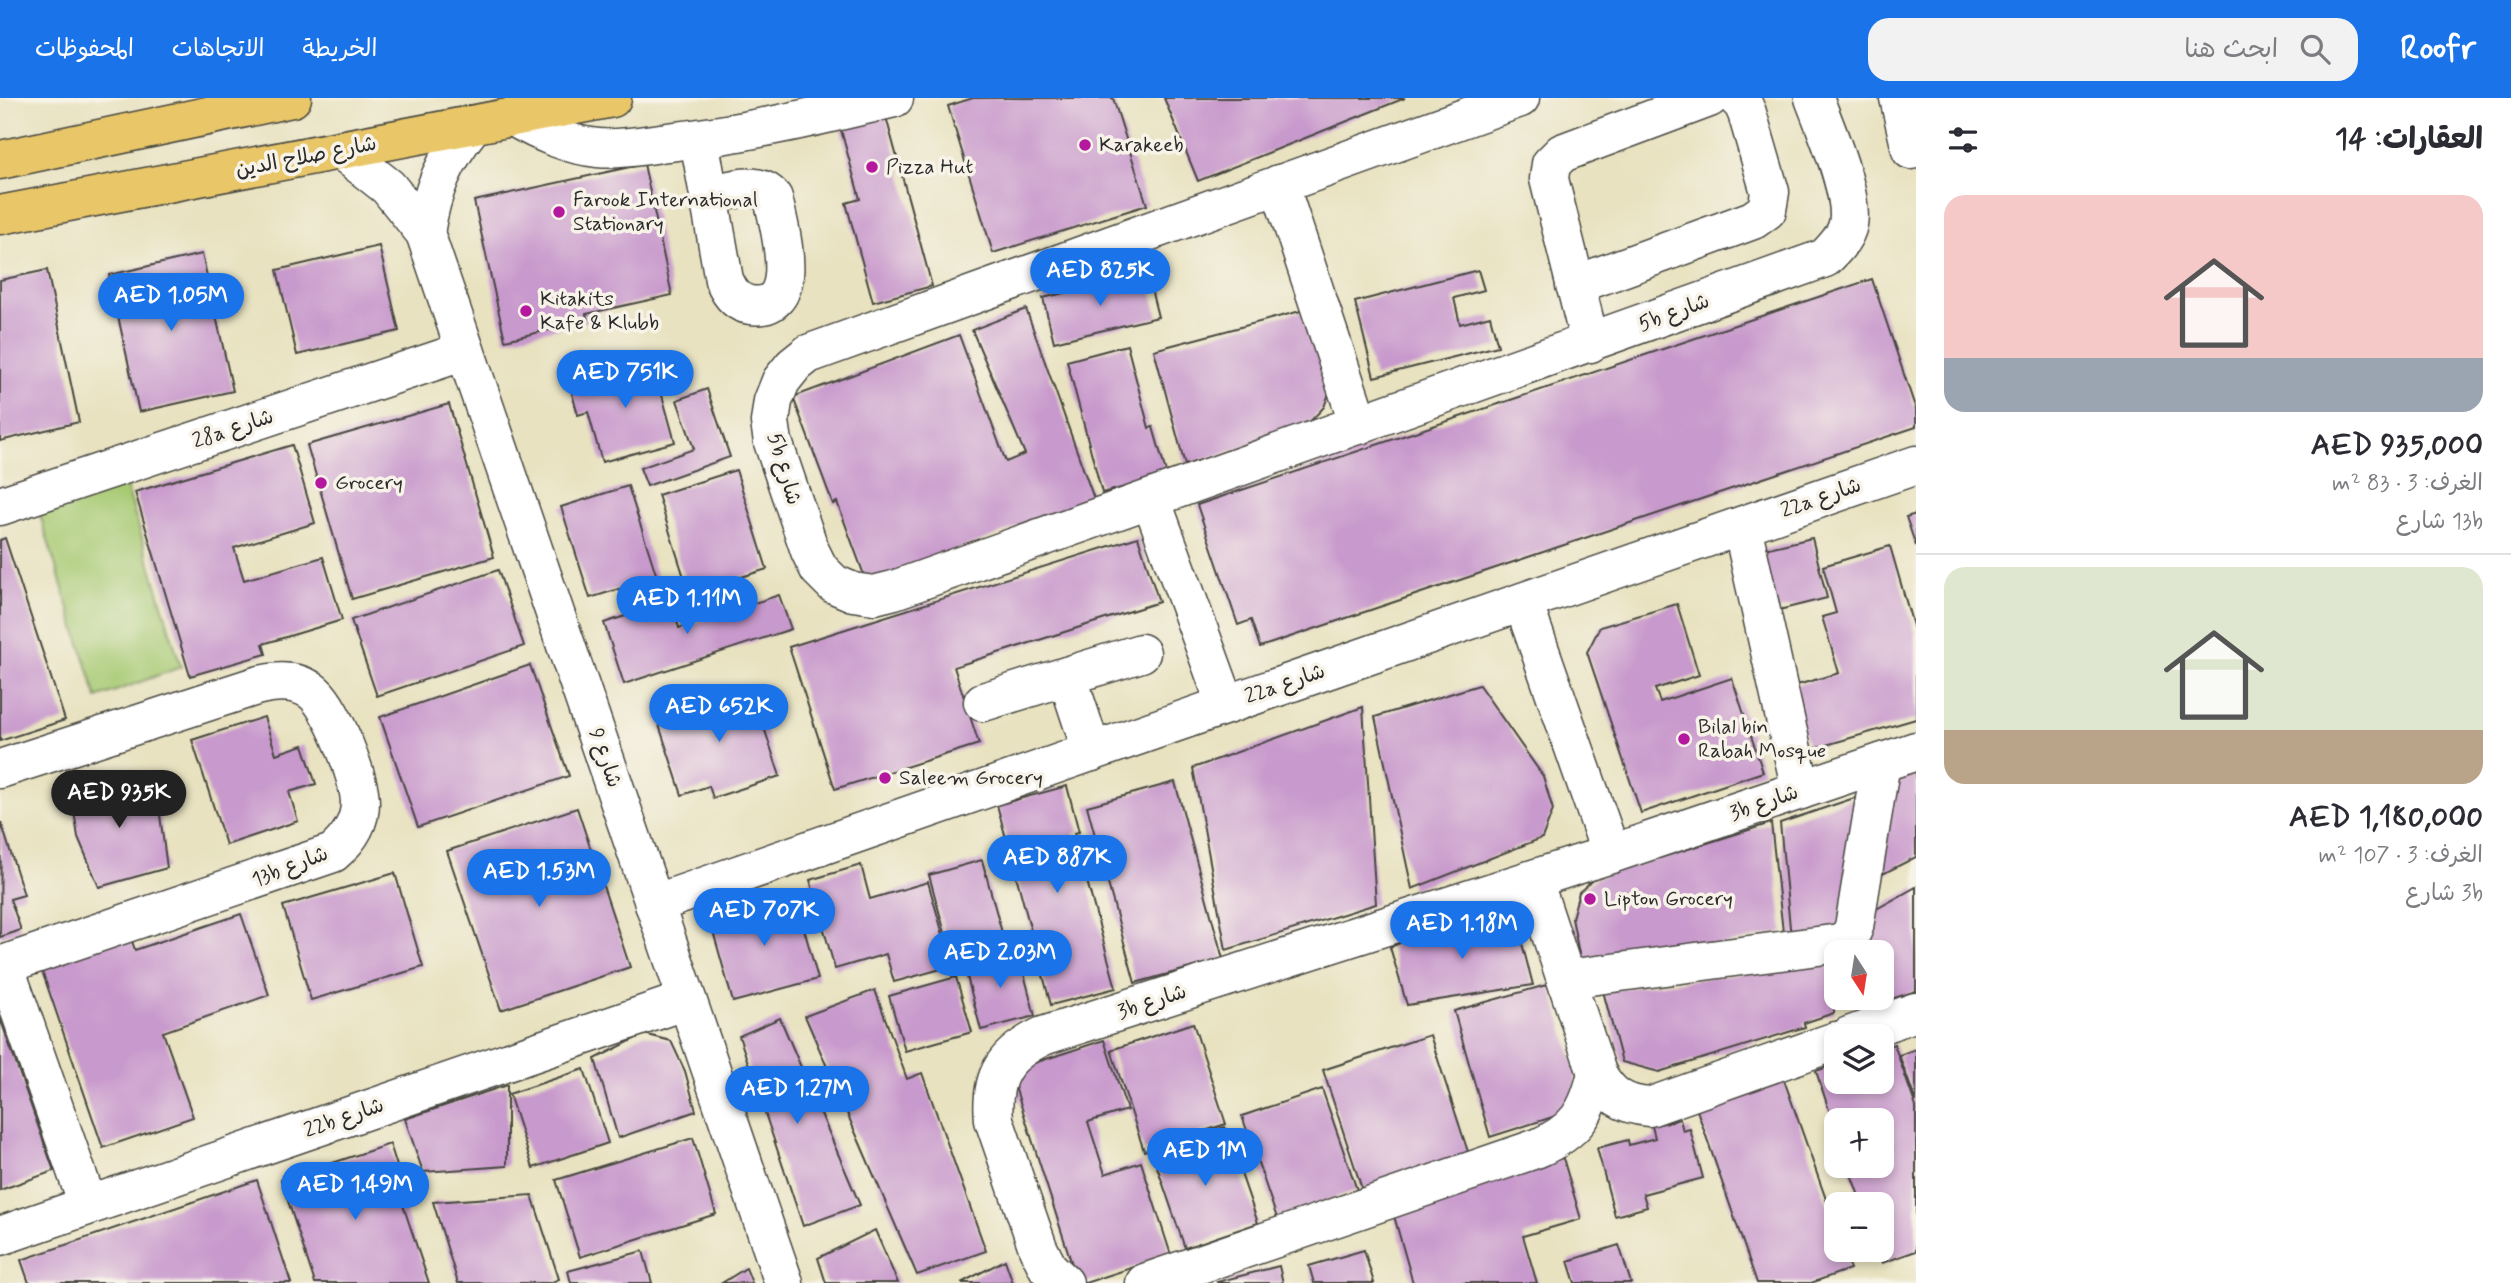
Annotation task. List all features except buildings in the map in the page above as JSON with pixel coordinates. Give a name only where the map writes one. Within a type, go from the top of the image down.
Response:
[{"type":"main road","points":[[0,160],[199,108],[292,98]]},
{"type":"main road","name":"شارع صلاح الدين","points":[[0,215],[612,98]]},
{"type":"street","points":[[513,117],[540,132],[569,143],[600,148],[699,139],[797,121],[894,98]]},
{"type":"street","name":"5b شارع","points":[[1520,98],[826,345],[808,354],[793,366],[781,381],[773,401],[770,422],[773,442],[810,551],[819,569],[834,584],[853,593],[874,595],[894,590],[1825,258],[1839,244],[1848,226],[1850,206],[1814,98]]},
{"type":"street","points":[[1590,343],[1549,179],[1548,172],[1555,157],[1709,98]]},
{"type":"street","points":[[1575,285],[1753,220],[1768,210],[1770,192],[1747,113],[1737,98]]},
{"type":"street","points":[[1899,98],[1911,150]]},
{"type":"street","points":[[425,233],[439,175],[453,149],[471,126]]},
{"type":"street","points":[[699,139],[709,195]]},
{"type":"street","name":"شارع 9","points":[[341,150],[388,187],[425,233],[784,1283]]},
{"type":"street","points":[[1279,184],[1359,425]]},
{"type":"street","name":"28a شارع","points":[[0,506],[466,351]]},
{"type":"street","name":"22a شارع","points":[[654,904],[1916,465]]},
{"type":"street","points":[[1151,499],[1226,705]]},
{"type":"street","points":[[1742,526],[1801,790]]},
{"type":"street","points":[[1523,602],[1611,854]]},
{"type":"street","points":[[983,702],[1141,653]]},
{"type":"street","points":[[1067,676],[1092,752]]},
{"type":"street","name":"13b شارع","points":[[0,769],[274,681],[294,683],[311,690],[325,703],[352,771],[360,803],[357,822],[348,839],[333,853],[2,966],[88,1205]]},
{"type":"street","points":[[1567,979],[1840,943],[1850,936],[1854,927],[1899,757]]},
{"type":"street","name":"3b شارع","points":[[1064,1283],[1048,1268],[1038,1248],[994,1120],[992,1099],[997,1078],[1007,1060],[1023,1045],[1043,1036],[1533,880],[1899,757]]},
{"type":"street","points":[[1533,880],[1597,1073],[1616,1099],[1632,1106],[1649,1107],[1824,1045]]},
{"type":"street","name":"22b شارع","points":[[0,1236],[687,1000]]},
{"type":"street","points":[[1882,1024],[1916,1012]]},
{"type":"street","points":[[1145,1283],[1538,1148],[1561,1137],[1580,1119],[1592,1096],[1597,1073]]},
{"type":"green space","points":[[126,485],[181,667],[97,698],[39,512]]},
{"type":"place","name":"Karakeeb","points":[[1085,145]]},
{"type":"place","name":"Pizza Hut","points":[[872,167]]},
{"type":"place","name":"Farook International Stationary","points":[[559,212]]},
{"type":"place","name":"Kitakits Kafe & Klubb","points":[[526,311]]},
{"type":"place","name":"Grocery","points":[[321,483]]},
{"type":"place","name":"Bilal bin Rabah Mosque","points":[[1684,739]]},
{"type":"place","name":"Saleem Grocery","points":[[885,778]]},
{"type":"place","name":"Lipton Grocery","points":[[1590,899]]}]
